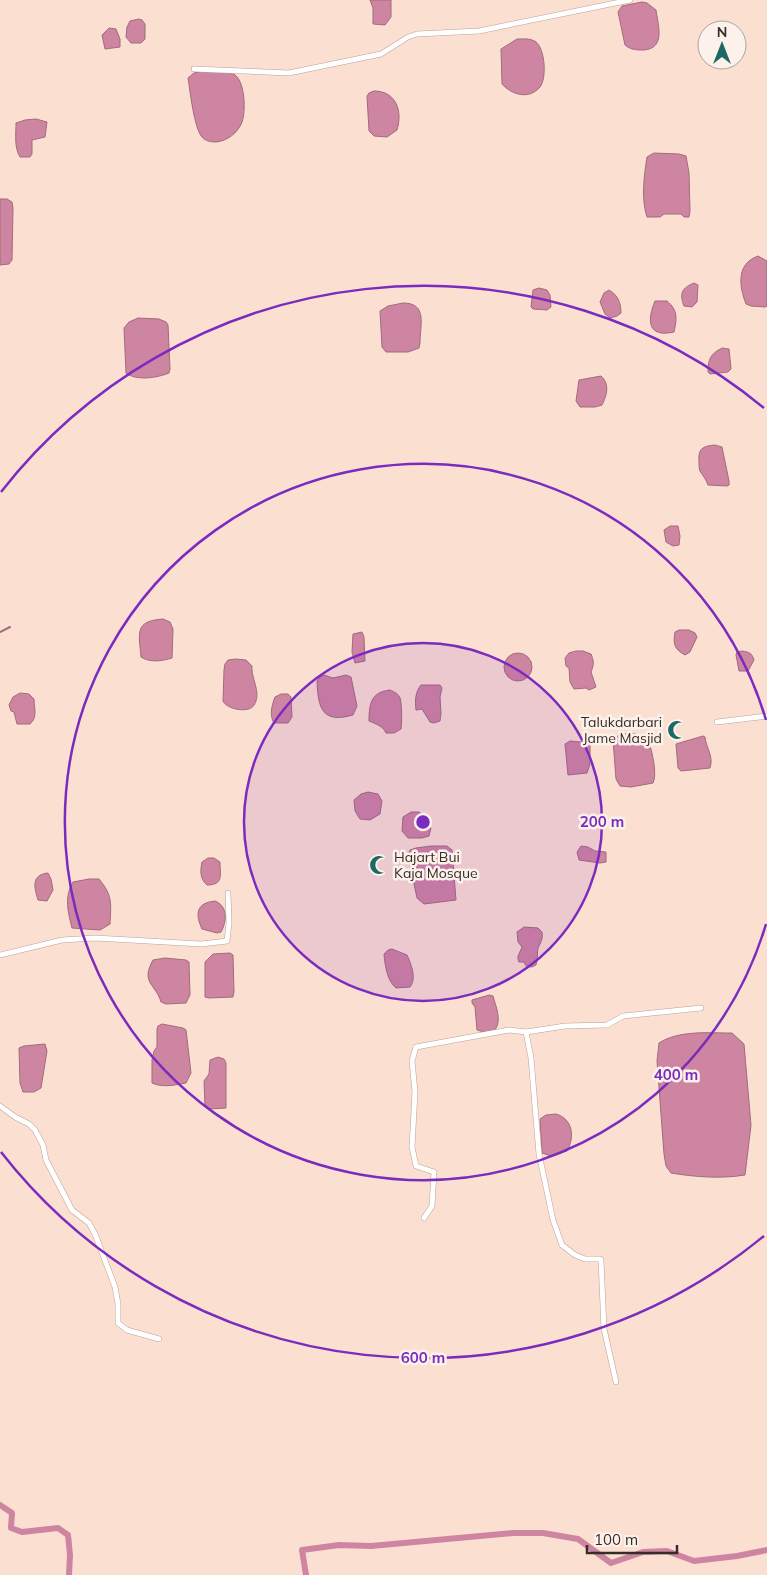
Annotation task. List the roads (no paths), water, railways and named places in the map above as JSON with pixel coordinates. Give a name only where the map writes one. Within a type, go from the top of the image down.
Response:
[{"type":"street","points":[[194,69],[289,74],[381,54],[408,37],[417,34],[479,31],[630,0]]},
{"type":"street","points":[[717,722],[767,716]]},
{"type":"street","points":[[0,955],[62,940],[95,938],[201,944],[228,941],[228,893]]},
{"type":"street","points":[[424,1218],[432,1206],[434,1172],[416,1166],[412,1147],[415,1092],[412,1061],[416,1047],[509,1030],[526,1032],[564,1026],[607,1025],[623,1016],[701,1008]]},
{"type":"street","points":[[526,1032],[531,1058],[538,1154],[553,1220],[562,1245],[575,1255],[585,1259],[601,1260],[604,1328],[616,1382]]},
{"type":"street","points":[[0,1106],[35,1130],[42,1144],[46,1160],[72,1210],[88,1223],[92,1229],[115,1287],[118,1304],[118,1323],[127,1330],[159,1339]]},
{"type":"waterway","points":[[0,632],[10,627]]},
{"type":"waterway","points":[[0,1505],[12,1513],[11,1528],[22,1532],[58,1528],[68,1535],[69,1575]]},
{"type":"waterway","points":[[306,1575],[302,1550],[339,1545],[371,1546],[513,1533],[543,1533],[578,1539],[611,1563],[643,1552],[667,1551],[694,1561],[767,1550]]},
{"type":"place","name":"Talukdarbari Jame Masjid","points":[[677,730]]},
{"type":"place","name":"Hajart Bui Kaja Mosque","points":[[379,865]]}]
